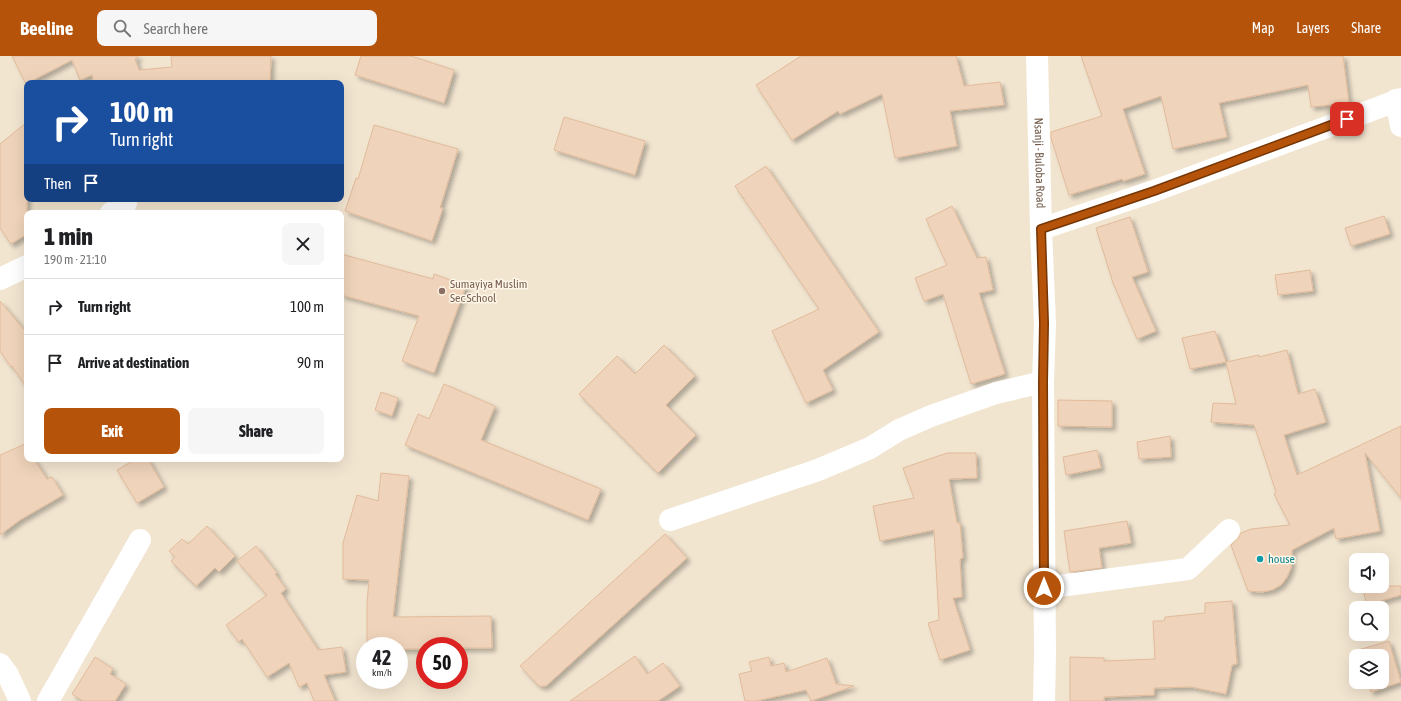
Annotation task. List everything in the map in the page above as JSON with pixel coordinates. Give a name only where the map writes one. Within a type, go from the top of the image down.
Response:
[{"type":"street","name":"Nsanji - Buloba Road","points":[[1037,56],[1044,323],[1044,701]]},
{"type":"street","points":[[1041,229],[1175,183],[1398,99],[1401,126]]},
{"type":"street","points":[[0,279],[24,267]]},
{"type":"street","points":[[670,520],[818,470],[870,448],[899,430],[931,416],[996,393],[1043,382]]},
{"type":"street","points":[[1044,588],[1188,569],[1229,530]]},
{"type":"street","points":[[48,701],[140,540]]},
{"type":"street","points":[[0,664],[8,675],[20,701]]},
{"type":"shaded area","points":[[0,56],[1401,56],[1401,701],[0,701]]},
{"type":"building","points":[[12,56],[138,56],[138,58],[135,59],[139,70],[172,67],[171,56],[271,56],[270,80],[93,80],[92,75],[80,80],[72,60],[34,80],[24,80]]},
{"type":"building","points":[[361,56],[411,56],[454,70],[444,103],[355,75]]},
{"type":"building","points":[[801,56],[956,56],[964,86],[1000,82],[1004,105],[950,111],[957,146],[895,158],[882,94],[840,114],[838,111],[792,140],[756,85]]},
{"type":"building","points":[[1081,56],[1343,56],[1349,103],[1311,107],[1308,85],[1219,103],[1227,137],[1173,149],[1161,96],[1123,109],[1145,174],[1123,181],[1122,179],[1069,195],[1051,138],[1051,132],[1102,116]]},
{"type":"building","points":[[564,117],[645,141],[635,175],[554,150]]},
{"type":"building","points":[[24,124],[24,202],[27,202],[27,210],[24,210],[24,236],[11,244],[0,228],[0,144]]},
{"type":"building","points":[[374,125],[458,149],[440,208],[443,208],[432,241],[345,211],[356,178],[358,179]]},
{"type":"building","points":[[766,166],[879,332],[823,370],[833,390],[806,403],[772,331],[819,309],[735,186]]},
{"type":"building","points":[[952,206],[977,258],[986,257],[993,290],[979,293],[1005,374],[971,384],[943,294],[924,301],[915,278],[947,265],[926,219]]},
{"type":"building","points":[[1384,216],[1390,234],[1351,246],[1345,228]]},
{"type":"building","points":[[1130,217],[1148,272],[1132,277],[1156,331],[1137,339],[1113,283],[1096,228]]},
{"type":"building","points":[[344,255],[433,279],[434,274],[466,286],[434,373],[402,361],[419,316],[344,296]]},
{"type":"building","points":[[1310,270],[1313,291],[1278,295],[1275,275]]},
{"type":"building","points":[[0,301],[24,329],[24,384],[0,351]]},
{"type":"building","points":[[1215,331],[1226,362],[1190,369],[1182,338]]},
{"type":"building","points":[[664,345],[695,376],[666,405],[696,435],[658,473],[579,394],[617,356],[635,374]]},
{"type":"building","points":[[1287,350],[1298,394],[1315,389],[1326,422],[1284,435],[1297,475],[1401,426],[1401,498],[1365,453],[1380,531],[1336,539],[1334,528],[1292,550],[1291,568],[1281,585],[1272,590],[1262,592],[1248,591],[1231,545],[1238,539],[1241,533],[1251,529],[1290,525],[1274,494],[1276,492],[1254,425],[1211,422],[1213,403],[1236,404],[1226,362],[1259,355],[1259,357]]},
{"type":"building","points":[[444,384],[495,406],[481,440],[601,489],[588,520],[405,445],[418,414],[429,419]]},
{"type":"building","points":[[381,392],[398,398],[392,416],[375,410]]},
{"type":"building","points":[[1058,400],[1112,401],[1112,427],[1058,426]]},
{"type":"building","points":[[1170,436],[1171,457],[1139,459],[1137,442]]},
{"type":"building","points":[[24,444],[24,462],[36,462],[47,479],[52,477],[63,495],[20,520],[0,535],[0,455]]},
{"type":"building","points":[[1097,450],[1101,468],[1066,475],[1063,457]]},
{"type":"building","points":[[947,453],[976,453],[977,478],[949,479],[957,523],[960,523],[963,558],[960,559],[962,597],[953,598],[970,650],[940,660],[928,623],[939,620],[934,530],[880,541],[873,506],[914,498],[903,468]]},
{"type":"building","points":[[131,462],[150,462],[164,487],[137,503],[117,470]]},
{"type":"building","points":[[381,473],[409,476],[393,617],[491,616],[492,648],[468,648],[468,637],[416,637],[416,649],[408,649],[408,637],[367,637],[367,602],[369,580],[343,579],[343,543],[357,495],[378,501]]},
{"type":"building","points":[[1127,521],[1131,543],[1099,548],[1102,568],[1070,572],[1064,531]]},
{"type":"building","points":[[207,526],[235,556],[219,572],[215,568],[196,586],[171,561],[175,557],[169,551],[182,539],[188,544]]},
{"type":"building","points":[[665,534],[687,558],[546,686],[539,686],[520,666]]},
{"type":"building","points":[[256,546],[277,573],[275,574],[286,589],[281,593],[318,650],[342,647],[346,672],[324,675],[335,701],[314,701],[307,683],[299,687],[289,663],[267,677],[242,639],[239,642],[226,625],[267,595],[237,561]]},
{"type":"building","points":[[1389,586],[1401,586],[1401,595],[1381,601],[1366,601],[1364,593],[1389,593]]},
{"type":"building","points":[[1232,601],[1237,664],[1232,665],[1226,694],[1191,687],[1154,688],[1154,695],[1104,697],[1104,701],[1070,701],[1070,657],[1104,658],[1104,661],[1155,659],[1153,621],[1164,621],[1165,617],[1205,613],[1205,603]]},
{"type":"building","points":[[1389,641],[1401,682],[1389,686],[1389,649],[1361,649]]},
{"type":"building","points":[[635,656],[647,674],[663,663],[680,686],[658,701],[570,701]]},
{"type":"building","points":[[95,657],[113,669],[110,674],[126,684],[115,701],[83,701],[72,694]]},
{"type":"building","points":[[769,657],[771,666],[784,663],[786,672],[827,658],[836,684],[854,686],[811,701],[806,690],[756,701],[745,701],[739,674],[752,671],[749,662]]},
{"type":"building","points":[[1370,689],[1380,689],[1371,692]]},
{"type":"place","name":"Sumayiya Muslim Sec School","points":[[442,291]]},
{"type":"place","name":"house","points":[[1260,559]]},
{"type":"route","points":[[1044,588],[1044,323],[1041,229],[1154,191],[1347,119]]}]
